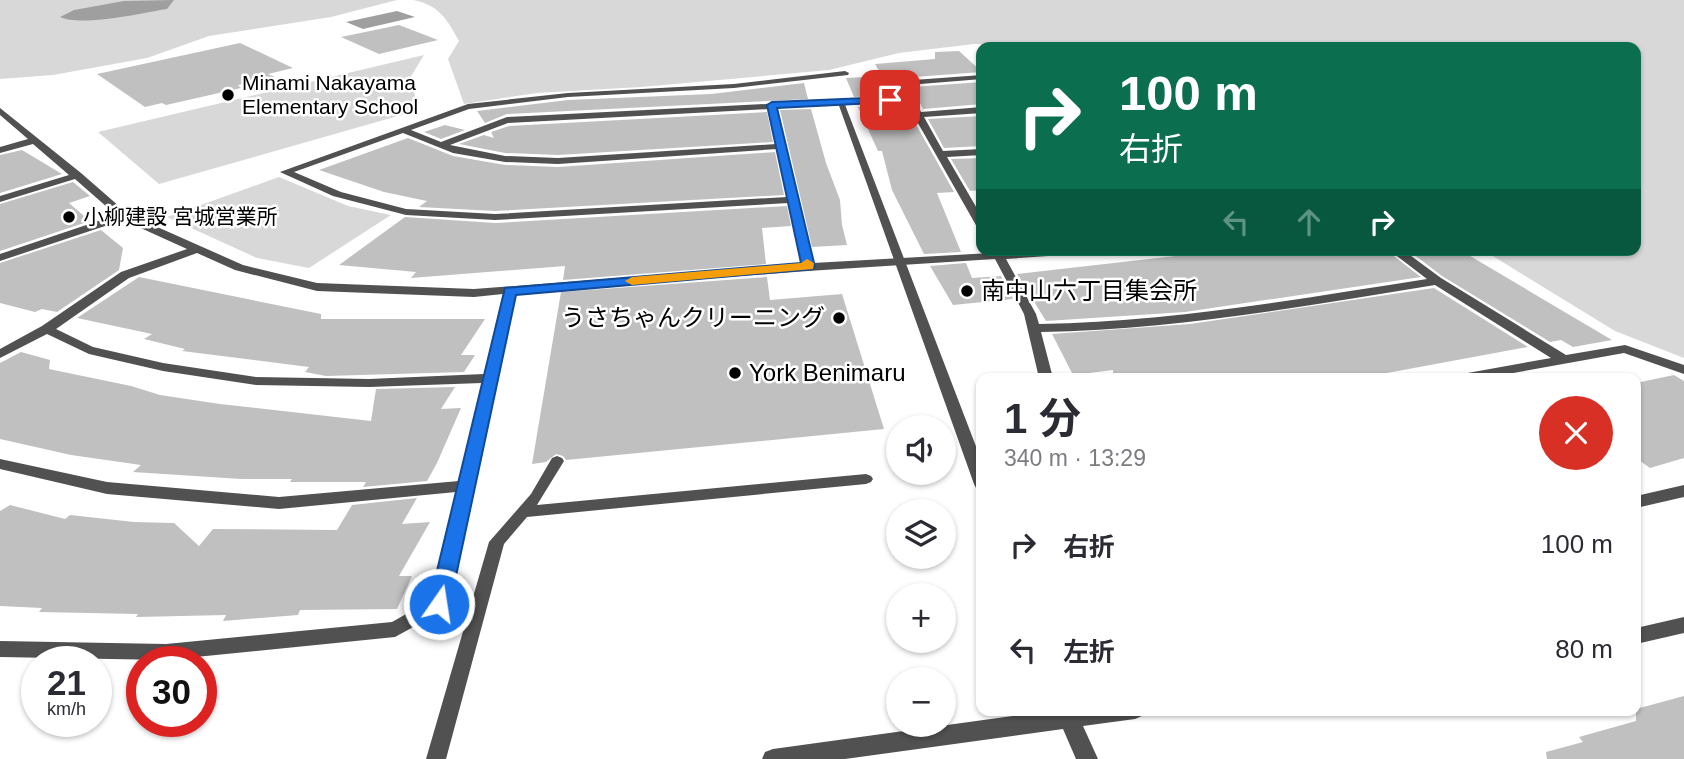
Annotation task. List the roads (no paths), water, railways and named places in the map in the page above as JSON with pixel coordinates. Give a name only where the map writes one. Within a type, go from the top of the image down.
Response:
[{"type":"street","points":[[793,200],[495,217],[406,212],[338,194],[285,172],[468,107],[516,99],[734,86],[845,73]]},
{"type":"street","points":[[976,77],[903,83],[909,99],[976,216]]},
{"type":"street","points":[[442,145],[507,120],[909,99]]},
{"type":"street","points":[[840,102],[976,468]]},
{"type":"street","points":[[772,105],[808,267]]},
{"type":"street","points":[[918,115],[976,110]]},
{"type":"street","points":[[0,111],[124,216],[239,268],[317,287],[474,293],[976,256]]},
{"type":"street","points":[[405,131],[456,151],[505,159],[558,161],[781,146]]},
{"type":"street","points":[[0,150],[33,141]]},
{"type":"street","points":[[941,154],[976,152]]},
{"type":"street","points":[[0,199],[78,175]]},
{"type":"street","points":[[967,200],[976,200]]},
{"type":"street","points":[[0,258],[124,216]]},
{"type":"street","points":[[0,354],[47,329],[125,275],[198,249]]},
{"type":"street","points":[[998,256],[1030,314],[1045,373]]},
{"type":"street","points":[[1403,256],[1437,281],[1564,360]]},
{"type":"street","points":[[1034,328],[1095,329],[1212,316],[1437,281]]},
{"type":"street","points":[[0,649],[166,652],[395,629],[439,604],[510,291]]},
{"type":"street","points":[[47,329],[89,350],[163,367],[256,381],[369,383],[490,378]]},
{"type":"street","points":[[1490,373],[1625,349],[1684,370]]},
{"type":"street","points":[[0,464],[107,488],[279,503],[466,486]]},
{"type":"street","points":[[1641,501],[1684,491]]},
{"type":"street","points":[[1641,635],[1684,625]]},
{"type":"street","points":[[773,759],[1053,716]]},
{"type":"street","points":[[1067,716],[1087,759]]},
{"type":"lane","points":[[436,759],[497,542],[536,497],[557,461]]},
{"type":"lane","points":[[522,512],[866,479]]},
{"type":"place","name":"Minami Nakayama Elementary School","points":[[228,95]]},
{"type":"place","name":"小柳建設 宮城営業所","points":[[69,217]]},
{"type":"place","name":"南中山六丁目集会所","points":[[967,291]]},
{"type":"place","name":"うさちゃんクリーニング","points":[[839,318]]},
{"type":"place","name":"York Benimaru","points":[[735,373]]}]
